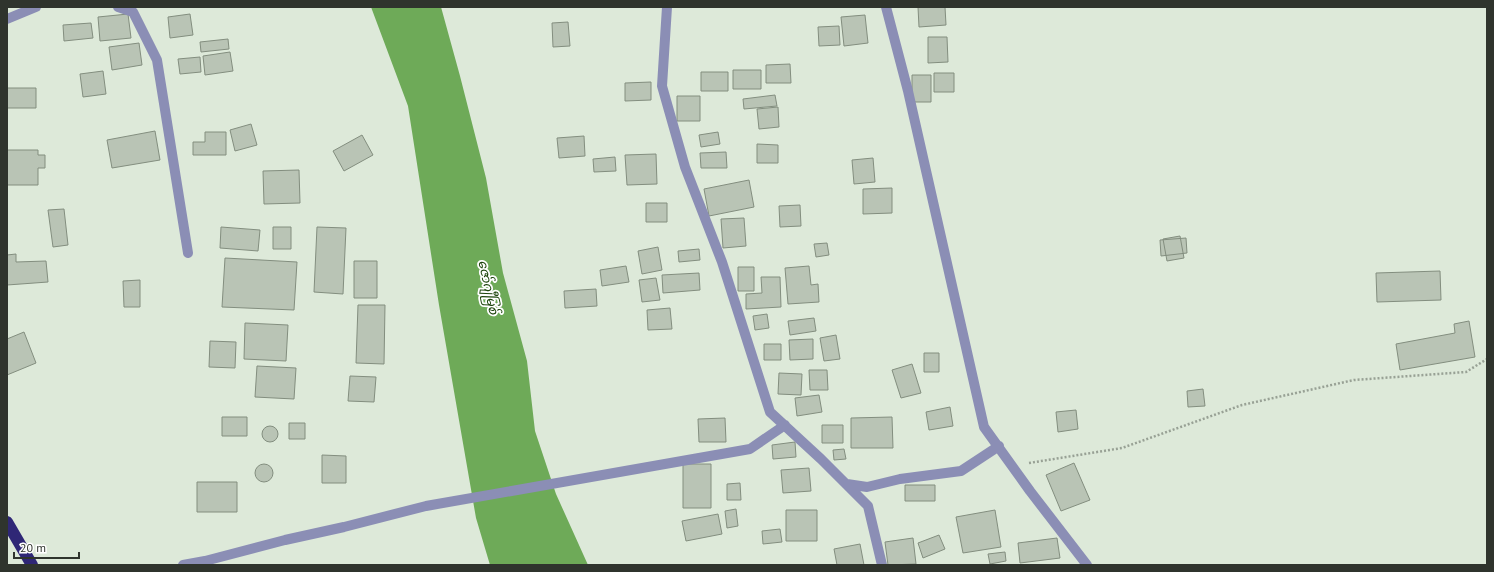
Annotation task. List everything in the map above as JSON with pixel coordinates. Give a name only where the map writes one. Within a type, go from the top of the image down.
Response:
[{"type":"highway","points":[[7,522],[32,565]]},
{"type":"street","points":[[7,19],[36,7]]},
{"type":"street","points":[[118,7],[133,12],[157,60],[188,253]]},
{"type":"street","points":[[667,7],[662,86],[685,167],[722,262],[770,412],[822,459],[868,506],[882,565]]},
{"type":"street","points":[[886,7],[908,91],[984,426],[1030,491],[1087,565]]},
{"type":"street","points":[[183,565],[206,561],[285,540],[426,506],[750,449],[785,425]]},
{"type":"street","points":[[846,484],[867,486],[900,479],[962,471],[999,446]]},
{"type":"path","points":[[1012,466],[1122,448],[1242,405],[1354,380],[1466,372],[1487,359]]},
{"type":"water","name":"ဇော်ဂျီမြစ်","points":[[371,7],[441,7],[486,178],[503,273],[527,361],[535,431],[556,494],[588,565],[490,565],[476,518],[439,305],[408,106]]},
{"type":"building","points":[[918,7],[945,7],[946,25],[919,27]]},
{"type":"building","points":[[128,14],[131,38],[100,41],[98,17]]},
{"type":"building","points":[[190,14],[193,35],[170,38],[168,17]]},
{"type":"building","points":[[865,15],[868,43],[844,46],[841,17]]},
{"type":"building","points":[[568,22],[570,46],[553,47],[552,23]]},
{"type":"building","points":[[91,23],[93,38],[64,41],[63,25]]},
{"type":"building","points":[[839,26],[840,45],[819,46],[818,27]]},
{"type":"building","points":[[928,37],[947,37],[948,62],[928,63]]},
{"type":"building","points":[[228,39],[229,49],[201,52],[200,42]]},
{"type":"building","points":[[139,43],[142,65],[112,70],[109,47]]},
{"type":"building","points":[[230,52],[233,71],[205,75],[203,56]]},
{"type":"building","points":[[200,57],[201,72],[180,74],[178,59]]},
{"type":"building","points":[[790,64],[791,83],[766,83],[766,65]]},
{"type":"building","points":[[733,70],[761,70],[761,89],[733,89]]},
{"type":"building","points":[[103,71],[106,94],[83,97],[80,74]]},
{"type":"building","points":[[701,72],[728,72],[728,91],[701,91]]},
{"type":"building","points":[[934,73],[954,73],[954,92],[934,92]]},
{"type":"building","points":[[912,75],[931,75],[931,102],[912,102]]},
{"type":"building","points":[[651,82],[651,100],[625,101],[625,83]]},
{"type":"building","points":[[7,88],[36,88],[36,108],[7,108]]},
{"type":"building","points":[[775,95],[777,106],[744,109],[743,99]]},
{"type":"building","points":[[677,96],[700,96],[700,121],[677,121]]},
{"type":"building","points":[[778,107],[779,127],[759,129],[757,109]]},
{"type":"building","points":[[251,124],[257,145],[235,151],[230,130]]},
{"type":"building","points":[[155,131],[160,160],[112,168],[107,140]]},
{"type":"building","points":[[205,132],[226,132],[226,155],[193,155],[193,142],[205,142]]},
{"type":"building","points":[[718,132],[720,144],[701,147],[699,135]]},
{"type":"building","points":[[362,135],[373,155],[344,171],[333,151]]},
{"type":"building","points":[[584,136],[585,156],[559,158],[557,138]]},
{"type":"building","points":[[757,144],[778,145],[778,163],[757,163]]},
{"type":"building","points":[[7,150],[38,150],[38,155],[45,155],[45,168],[38,168],[38,185],[7,185]]},
{"type":"building","points":[[726,152],[727,168],[701,168],[700,153]]},
{"type":"building","points":[[656,154],[657,184],[627,185],[625,155]]},
{"type":"building","points":[[615,157],[616,171],[594,172],[593,159]]},
{"type":"building","points":[[873,158],[875,182],[854,184],[852,160]]},
{"type":"building","points":[[299,170],[300,203],[264,204],[263,171]]},
{"type":"building","points":[[749,180],[754,207],[709,216],[704,189]]},
{"type":"building","points":[[892,188],[892,213],[863,214],[863,189]]},
{"type":"building","points":[[646,203],[667,203],[667,222],[646,222]]},
{"type":"building","points":[[800,205],[801,226],[780,227],[779,206]]},
{"type":"building","points":[[64,209],[68,245],[53,247],[48,210]]},
{"type":"building","points":[[744,218],[746,246],[723,248],[721,219]]},
{"type":"building","points":[[221,227],[260,230],[258,251],[220,248]]},
{"type":"building","points":[[273,227],[291,227],[291,249],[273,249]]},
{"type":"building","points":[[317,227],[346,228],[343,294],[314,292]]},
{"type":"building","points":[[1180,236],[1184,258],[1167,261],[1163,239]]},
{"type":"building","points":[[1186,238],[1187,253],[1161,256],[1160,240]]},
{"type":"building","points":[[827,243],[829,255],[816,257],[814,244]]},
{"type":"building","points":[[658,247],[662,270],[642,274],[638,251]]},
{"type":"building","points":[[699,249],[700,260],[679,262],[678,251]]},
{"type":"building","points":[[16,254],[16,262],[46,261],[48,282],[7,285],[7,255]]},
{"type":"building","points":[[225,258],[297,262],[294,310],[222,307]]},
{"type":"building","points":[[354,261],[377,261],[377,298],[354,298]]},
{"type":"building","points":[[626,266],[629,282],[602,286],[600,270]]},
{"type":"building","points":[[809,266],[811,285],[818,284],[819,302],[788,304],[785,268]]},
{"type":"building","points":[[738,267],[754,267],[754,291],[738,291]]},
{"type":"building","points":[[1440,271],[1441,300],[1377,302],[1376,273]]},
{"type":"building","points":[[699,273],[700,290],[663,293],[662,275]]},
{"type":"building","points":[[761,277],[780,277],[781,307],[746,309],[746,294],[762,293]]},
{"type":"building","points":[[656,278],[660,300],[642,302],[639,280]]},
{"type":"building","points":[[140,280],[140,307],[124,307],[123,281]]},
{"type":"building","points":[[596,289],[597,306],[565,308],[564,291]]},
{"type":"building","points":[[358,305],[385,305],[384,364],[356,363]]},
{"type":"building","points":[[670,308],[672,329],[648,330],[647,310]]},
{"type":"building","points":[[767,314],[769,328],[755,330],[753,316]]},
{"type":"building","points":[[814,318],[816,331],[790,335],[788,321]]},
{"type":"building","points":[[1469,321],[1475,357],[1400,370],[1396,344],[1455,333],[1454,324]]},
{"type":"building","points":[[245,323],[288,325],[286,361],[244,359]]},
{"type":"building","points":[[24,332],[36,363],[7,375],[7,339]]},
{"type":"building","points":[[836,335],[840,359],[824,361],[820,338]]},
{"type":"building","points":[[813,339],[813,359],[790,360],[789,340]]},
{"type":"building","points":[[210,341],[236,342],[235,368],[209,367]]},
{"type":"building","points":[[764,344],[781,344],[781,360],[764,360]]},
{"type":"building","points":[[924,353],[939,353],[939,372],[924,372]]},
{"type":"building","points":[[912,364],[921,393],[901,398],[892,370]]},
{"type":"building","points":[[257,366],[296,368],[294,399],[255,397]]},
{"type":"building","points":[[809,370],[827,370],[828,390],[810,390]]},
{"type":"building","points":[[779,373],[802,374],[801,395],[778,394]]},
{"type":"building","points":[[350,376],[376,377],[374,402],[348,401]]},
{"type":"building","points":[[1203,389],[1205,406],[1188,407],[1187,391]]},
{"type":"building","points":[[819,395],[822,412],[797,416],[795,398]]},
{"type":"building","points":[[950,407],[953,426],[929,430],[926,412]]},
{"type":"building","points":[[1076,410],[1078,429],[1058,432],[1056,412]]},
{"type":"building","points":[[222,417],[247,417],[247,436],[222,436]]},
{"type":"building","points":[[892,417],[893,448],[851,448],[851,418]]},
{"type":"building","points":[[725,418],[726,442],[699,442],[698,419]]},
{"type":"building","points":[[289,423],[305,423],[305,439],[289,439]]},
{"type":"building","points":[[822,425],[843,425],[843,443],[822,443]]},
{"type":"building","points":[[270,426],[276,428],[278,434],[276,440],[270,442],[264,440],[262,434],[264,428]]},
{"type":"building","points":[[795,442],[796,457],[773,459],[772,445]]},
{"type":"building","points":[[844,449],[846,459],[834,460],[833,450]]},
{"type":"building","points":[[322,455],[346,456],[346,483],[322,483]]},
{"type":"building","points":[[1074,463],[1090,500],[1061,511],[1046,475]]},
{"type":"building","points":[[260,464],[268,464],[273,469],[271,480],[268,482],[260,482],[255,477],[255,469]]},
{"type":"building","points":[[683,464],[711,464],[711,508],[683,508]]},
{"type":"building","points":[[809,468],[811,491],[783,493],[781,470]]},
{"type":"building","points":[[197,482],[237,482],[237,512],[197,512]]},
{"type":"building","points":[[740,483],[741,500],[727,500],[727,484]]},
{"type":"building","points":[[905,485],[935,485],[935,501],[905,501]]},
{"type":"building","points":[[736,509],[738,526],[727,528],[725,511]]},
{"type":"building","points":[[786,510],[817,510],[817,541],[786,541]]},
{"type":"building","points":[[995,510],[1001,547],[963,553],[956,517]]},
{"type":"building","points":[[718,514],[722,534],[686,541],[682,521]]},
{"type":"building","points":[[780,529],[782,542],[763,544],[762,531]]},
{"type":"building","points":[[939,535],[945,549],[923,558],[918,543]]},
{"type":"building","points":[[913,538],[916,564],[888,565],[885,542]]},
{"type":"building","points":[[1057,538],[1060,558],[1020,563],[1018,543]]},
{"type":"building","points":[[860,544],[864,565],[837,565],[834,549]]},
{"type":"building","points":[[1005,552],[1006,561],[990,564],[988,554]]}]
